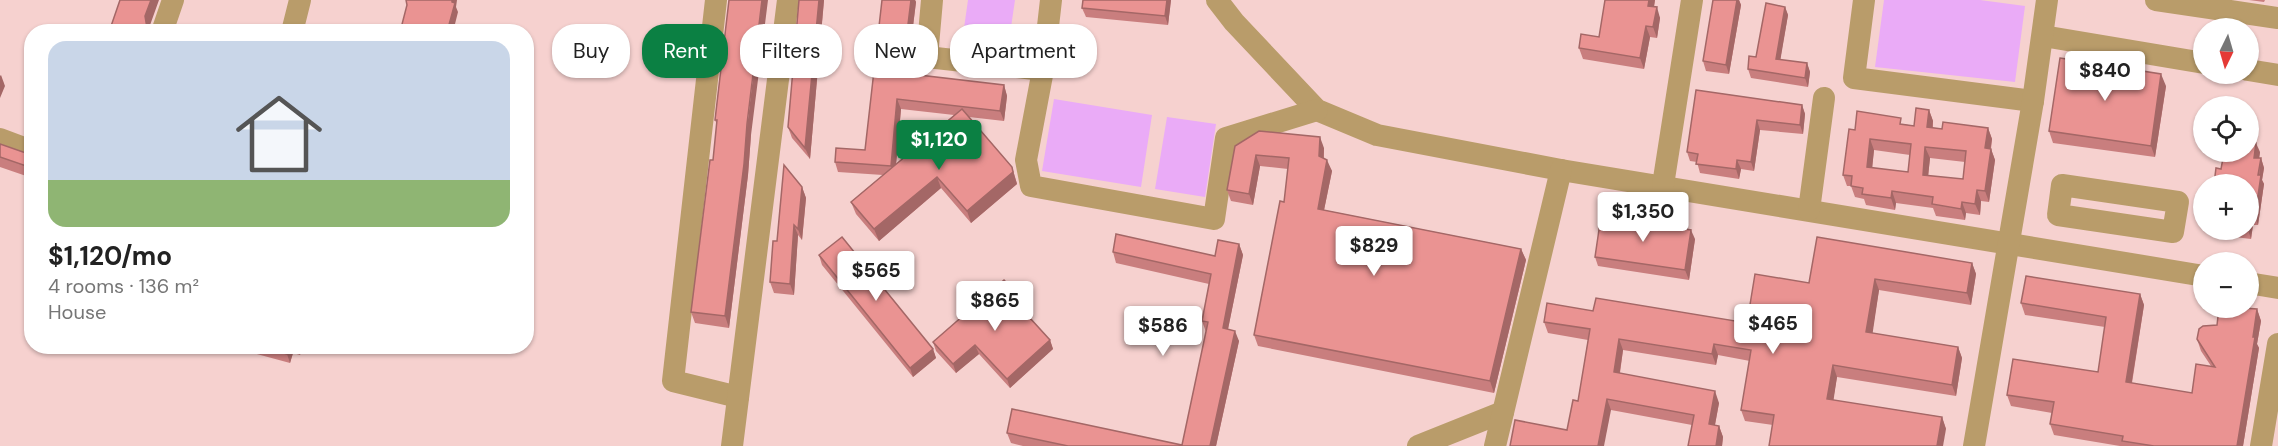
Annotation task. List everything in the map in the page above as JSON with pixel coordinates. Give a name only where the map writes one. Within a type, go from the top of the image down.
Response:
[{"type":"street","points":[[165,24],[173,0]]},
{"type":"street","points":[[294,24],[300,0]]},
{"type":"street","points":[[716,0],[673,381],[738,397]]},
{"type":"street","points":[[732,446],[788,0]]},
{"type":"street","points":[[932,0],[927,57],[950,60]]},
{"type":"street","points":[[1048,24],[1051,0]]},
{"type":"street","points":[[1217,0],[1234,22],[1317,111],[1377,135],[1562,170],[2193,274]]},
{"type":"street","points":[[1663,185],[1692,0]]},
{"type":"street","points":[[1864,0],[1854,78],[2033,101]]},
{"type":"street","points":[[1974,446],[2033,101],[2047,0]]},
{"type":"street","points":[[2156,0],[2278,18]]},
{"type":"street","points":[[2043,36],[2193,61]]},
{"type":"street","points":[[2259,72],[2278,75]]},
{"type":"street","points":[[1041,78],[1026,160],[1031,186],[1214,219],[1226,138],[1317,111]]},
{"type":"street","points":[[1809,210],[1824,98]]},
{"type":"street","points":[[0,139],[24,148]]},
{"type":"street","points":[[1495,446],[1562,170]]},
{"type":"street","points":[[2062,185],[2178,202],[2173,232],[2165,231],[2058,215],[2062,185]]},
{"type":"street","points":[[2092,258],[2097,221]]},
{"type":"street","points":[[2160,268],[2165,231]]},
{"type":"street","points":[[2259,285],[2278,288]]},
{"type":"street","points":[[2261,446],[2278,344]]},
{"type":"street","points":[[1418,446],[1503,412]]},
{"type":"shaded area","points":[[968,0],[1015,0],[1011,24],[965,24]]},
{"type":"shaded area","points":[[1884,0],[1980,0],[2025,6],[2015,82],[1875,67]]},
{"type":"shaded area","points":[[1054,99],[1152,115],[1141,187],[1042,171]]},
{"type":"shaded area","points":[[1167,117],[1216,124],[1205,197],[1155,189]]},
{"type":"building","points":[[120,0],[151,0],[145,16],[146,24],[112,24]]},
{"type":"building","points":[[406,0],[452,0],[455,3],[449,24],[402,24]]},
{"type":"building","points":[[729,0],[762,0],[759,24],[740,24],[740,78],[753,78],[725,316],[691,312],[710,160],[713,160],[720,78],[728,78],[726,24]]},
{"type":"building","points":[[799,0],[819,0],[817,24],[797,24]]},
{"type":"building","points":[[882,0],[911,0],[908,24],[879,24]]},
{"type":"building","points":[[1083,0],[1167,0],[1165,16],[1082,8]]},
{"type":"building","points":[[1605,0],[1649,0],[1648,6],[1657,7],[1653,27],[1646,26],[1640,58],[1579,48],[1581,34],[1599,37]]},
{"type":"building","points":[[1713,0],[1737,0],[1726,65],[1703,61]]},
{"type":"building","points":[[1766,3],[1785,7],[1776,59],[1807,63],[1805,78],[1748,69],[1749,56],[1756,57]]},
{"type":"building","points":[[2060,58],[2161,74],[2151,146],[2049,131]]},
{"type":"building","points":[[938,77],[1004,85],[1000,111],[897,99],[891,166],[835,162],[836,148],[865,150],[873,78]]},
{"type":"building","points":[[792,78],[812,78],[805,148],[788,127]]},
{"type":"building","points":[[1696,90],[1802,105],[1800,125],[1757,120],[1751,162],[1737,160],[1736,169],[1696,164],[1698,154],[1687,152]]},
{"type":"building","points":[[1916,108],[1929,110],[1927,127],[1942,129],[1943,122],[1988,128],[1985,148],[1991,149],[1985,191],[1977,190],[1975,204],[1962,202],[1961,209],[1932,204],[1933,197],[1892,191],[1891,198],[1862,194],[1863,188],[1851,186],[1852,176],[1843,175],[1849,129],[1855,130],[1857,111],[1901,118],[1900,124],[1914,126]],"holes":[[[1870,139],[1911,144],[1908,172],[1867,167]],[[1925,147],[1966,151],[1963,179],[1923,175]]]},
{"type":"building","points":[[962,109],[1012,167],[1013,172],[967,211],[937,177],[874,229],[851,202]]},
{"type":"building","points":[[1259,131],[1320,137],[1319,156],[1327,160],[1318,209],[1521,249],[1490,381],[1254,335],[1280,201],[1284,202],[1289,158],[1256,155],[1249,194],[1227,190],[1235,146]]},
{"type":"building","points":[[0,144],[24,152],[24,165],[0,157]]},
{"type":"building","points":[[2261,158],[2258,174],[2215,174],[2216,168],[2221,169],[2222,162],[2259,162]]},
{"type":"building","points":[[784,165],[802,187],[798,229],[794,225],[790,284],[770,282],[773,241],[777,241]]},
{"type":"building","points":[[1601,216],[1691,230],[1685,270],[1595,257]]},
{"type":"building","points":[[1116,234],[1215,256],[1218,240],[1239,244],[1223,328],[1235,331],[1210,446],[1068,446],[1007,433],[1012,409],[1182,445],[1208,322],[1202,321],[1211,274],[1113,252]]},
{"type":"building","points":[[842,237],[933,349],[910,368],[819,255]]},
{"type":"building","points":[[1817,237],[1972,263],[1967,293],[1875,279],[1866,332],[1958,347],[1952,385],[1833,365],[1827,399],[1942,417],[1937,446],[1769,446],[1774,415],[1741,410],[1751,350],[1714,344],[1712,354],[1619,339],[1614,372],[1715,391],[1709,424],[1719,426],[1716,446],[1688,446],[1694,415],[1607,399],[1598,446],[1510,446],[1515,420],[1567,430],[1573,400],[1578,401],[1590,329],[1544,322],[1547,303],[1593,311],[1596,298],[1747,323],[1755,274],[1809,283]]},
{"type":"building","points":[[2026,276],[2140,294],[2126,382],[2192,393],[2196,364],[2215,367],[2197,339],[2199,329],[2203,326],[2217,325],[2218,318],[2256,318],[2253,337],[2255,337],[2237,446],[2154,446],[2122,441],[2123,436],[2050,424],[2054,402],[2007,395],[2013,359],[2098,372],[2106,317],[2021,303]]},
{"type":"building","points":[[1004,280],[1024,302],[1019,306],[1050,340],[1007,379],[975,345],[953,364],[933,342]]}]
